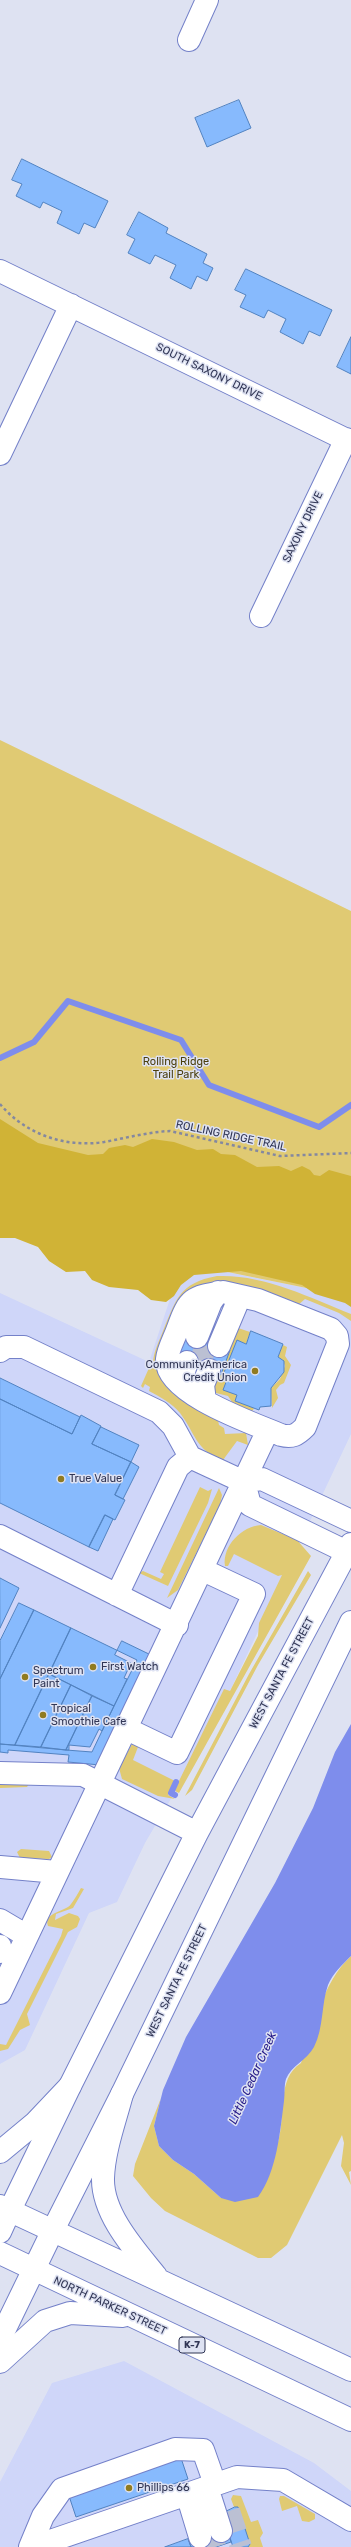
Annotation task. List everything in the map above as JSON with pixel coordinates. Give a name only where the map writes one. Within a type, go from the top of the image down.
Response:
[{"type":"main road","points":[[189,40],[207,0]]},
{"type":"main road","name":"SOUTH SAXONY DRIVE","points":[[0,271],[349,441]]},
{"type":"main road","points":[[0,454],[71,306]]},
{"type":"main road","name":"SAXONY DRIVE","points":[[261,616],[349,441]]},
{"type":"main road","points":[[199,1295],[232,1295],[331,1329],[337,1336],[338,1344],[305,1427],[298,1435],[288,1437],[222,1411],[196,1395],[171,1375],[167,1360],[185,1309],[199,1295]]},
{"type":"main road","points":[[208,1342],[238,1301],[232,1295]]},
{"type":"main road","points":[[0,1351],[6,1347],[24,1347],[159,1412],[173,1426],[190,1457],[244,1482],[262,1479],[351,1521]]},
{"type":"main road","points":[[196,1395],[184,1371],[198,1366]]},
{"type":"main road","points":[[0,1993],[203,1570],[268,1430]]},
{"type":"main road","points":[[117,1595],[178,1467],[190,1457]]},
{"type":"main road","points":[[244,1482],[250,1505],[350,1550]]},
{"type":"main road","points":[[0,1536],[177,1624]]},
{"type":"main road","name":"WEST SANTA FE STREET","points":[[0,2232],[5,2208],[70,2086],[197,1833],[350,1550]]},
{"type":"main road","points":[[127,1729],[177,1753],[254,1594],[203,1570]]},
{"type":"main road","name":"WEST SANTA FE STREET","points":[[0,2339],[122,2094],[351,1622]]},
{"type":"main road","points":[[0,1773],[83,1775],[197,1833]]},
{"type":"main road","points":[[0,1867],[57,1872]]},
{"type":"main road","points":[[0,1920],[27,1936]]},
{"type":"main road","points":[[0,1946],[0,1952]]},
{"type":"main road","points":[[0,2152],[35,2123],[70,2086]]},
{"type":"main road","points":[[122,2094],[105,2160],[103,2179],[106,2196],[112,2213],[122,2229],[159,2280]]},
{"type":"main road","points":[[5,2208],[351,2370]]},
{"type":"main road","name":"NORTH PARKER STREET","points":[[0,2253],[351,2420]]},
{"type":"main road","points":[[0,2362],[45,2321],[70,2313],[131,2316]]},
{"type":"main road","points":[[30,2547],[43,2516],[62,2489],[175,2449],[204,2450],[205,2487],[216,2539]]},
{"type":"main road","points":[[34,2547],[77,2540],[205,2487],[237,2477],[283,2480],[351,2520]]},
{"type":"main road","points":[[205,2487],[229,2511]]},
{"type":"path","name":"ROLLING RIDGE TRAIL","points":[[0,1104],[12,1118],[32,1130],[50,1138],[79,1144],[103,1142],[154,1132],[170,1131],[280,1156],[351,1153]]},
{"type":"shaded area","points":[[0,1119],[38,1143],[88,1155],[103,1154],[109,1148],[125,1145],[133,1147],[152,1139],[174,1142],[197,1150],[213,1149],[221,1154],[235,1155],[257,1167],[279,1166],[291,1171],[302,1166],[310,1170],[314,1175],[320,1176],[329,1170],[351,1176],[351,1307],[345,1303],[315,1294],[302,1285],[241,1271],[194,1275],[181,1285],[174,1296],[166,1302],[151,1300],[138,1290],[109,1287],[92,1280],[85,1271],[66,1272],[49,1261],[38,1247],[15,1238],[0,1238]]},
{"type":"shaded area","points":[[182,1263],[351,1297],[351,1434],[213,1727],[145,1843],[117,1902],[89,1913],[25,2050],[0,2064],[0,1293],[149,1362]]},
{"type":"shaded area","points":[[124,2361],[314,2463],[351,2491],[351,2547],[0,2547],[0,2482],[52,2383]]},
{"type":"green space","name":"Rolling Ridge Trail Park","points":[[0,740],[351,911],[351,1297],[0,1226]]},
{"type":"green space","points":[[217,1276],[234,1276],[269,1283],[302,1294],[351,1314],[351,1321],[339,1313],[305,1299],[297,1306],[202,1286],[191,1405],[218,1420],[219,1425],[224,1428],[225,1434],[246,1433],[248,1445],[237,1441],[223,1460],[214,1456],[201,1446],[180,1413],[173,1406],[166,1400],[149,1391],[150,1387],[145,1384],[143,1388],[141,1386],[149,1368],[153,1364],[158,1343],[172,1310],[181,1294],[194,1283]]},
{"type":"green space","points":[[238,1328],[250,1332],[246,1344],[237,1340],[224,1374],[228,1377],[223,1390],[237,1395],[235,1401],[254,1408],[252,1412],[234,1405],[228,1396],[212,1392]]},
{"type":"green space","points":[[283,1345],[287,1347],[285,1356],[291,1365],[284,1383],[276,1390],[278,1398],[272,1408],[271,1388],[280,1379],[285,1366],[283,1360],[278,1357]]},
{"type":"green space","points":[[200,1487],[208,1491],[212,1489],[208,1503],[168,1586],[139,1573],[143,1571],[161,1579],[164,1574],[160,1572]]},
{"type":"green space","points":[[219,1488],[222,1495],[220,1505],[178,1590],[167,1598]]},
{"type":"green space","points":[[261,1525],[297,1540],[311,1556],[179,1793],[175,1791],[178,1783],[224,1689],[230,1691],[258,1636],[259,1623],[282,1575],[278,1576],[234,1554],[228,1566],[225,1566],[227,1551],[235,1538],[247,1529]]},
{"type":"green space","points":[[308,1571],[311,1575],[258,1665],[192,1790],[185,1796],[249,1674]]},
{"type":"green space","points":[[132,1744],[138,1747],[133,1760],[175,1781],[168,1795],[175,1799],[158,1796],[122,1779],[119,1768]]},
{"type":"green space","points":[[0,1780],[29,1784],[27,1787],[0,1788]]},
{"type":"green space","points":[[21,1849],[49,1851],[52,1857],[49,1859],[20,1858],[17,1852]]},
{"type":"green space","points":[[81,1888],[84,1889],[73,1908],[56,1914],[55,1920],[69,1913],[78,1916],[80,1919],[77,1927],[68,1932],[27,2014],[30,2025],[20,2030],[8,2049],[0,2051],[0,2044],[6,2045],[61,1936],[63,1929],[48,1926],[47,1921],[52,1915],[68,1907]]},
{"type":"green space","points":[[351,1956],[351,2171],[349,2172],[351,2185],[341,2166],[344,2143],[342,2135],[287,2245],[271,2258],[258,2258],[165,2211],[151,2198],[133,2176],[135,2164],[161,2098],[154,2126],[159,2146],[173,2160],[194,2174],[221,2198],[270,2153],[278,2142],[283,2099],[288,2079],[293,2070],[301,2063],[326,1992],[341,1967]]},
{"type":"green space","points":[[233,2495],[241,2496],[251,2522],[258,2520],[263,2533],[260,2538],[263,2547],[248,2547],[250,2544],[238,2508],[234,2507],[231,2499]]},
{"type":"green space","points":[[280,2496],[284,2496],[315,2514],[315,2519],[309,2522],[302,2521],[297,2506],[282,2511],[279,2499]]},
{"type":"water","name":"Little Cedar Creek","points":[[351,1724],[351,1956],[335,1973],[328,1985],[324,2000],[321,2024],[314,2047],[311,2052],[288,2074],[286,2079],[277,2151],[270,2175],[258,2197],[235,2202],[221,2198],[194,2174],[173,2160],[159,2146],[154,2126],[163,2090],[186,2037],[275,1883],[313,1808],[335,1752]]},
{"type":"building","points":[[239,100],[251,128],[207,147],[195,118]]},
{"type":"building","points":[[22,159],[108,201],[95,228],[84,223],[79,234],[57,223],[62,211],[43,202],[40,208],[16,196],[22,184],[12,180]]},
{"type":"building","points":[[139,212],[168,228],[166,233],[207,254],[203,263],[213,268],[207,281],[197,276],[191,289],[170,278],[176,265],[155,255],[150,264],[128,253],[135,239],[127,235]]},
{"type":"building","points":[[246,269],[332,310],[320,336],[309,331],[303,344],[280,332],[286,319],[268,310],[264,318],[240,307],[246,295],[235,290]]},
{"type":"building","points":[[351,337],[351,374],[337,367]]},
{"type":"building","name":"CommunityAmerica Credit Union","points":[[251,1331],[283,1344],[278,1357],[284,1361],[284,1372],[271,1388],[271,1406],[260,1407],[259,1410],[235,1401],[237,1395],[223,1390],[228,1377],[223,1375],[237,1340],[246,1344]]},
{"type":"building","points":[[184,1332],[230,1350],[221,1375],[175,1357]]},
{"type":"building","points":[[0,1378],[80,1417],[72,1434],[0,1399]]},
{"type":"building","name":"True Value","points":[[0,1399],[72,1434],[81,1415],[101,1426],[92,1444],[131,1462],[115,1495],[125,1500],[115,1520],[105,1515],[89,1547],[0,1503]]},
{"type":"building","points":[[101,1427],[139,1445],[131,1462],[92,1444]]},
{"type":"building","points":[[131,1462],[139,1467],[123,1499],[115,1495]]},
{"type":"building","points":[[105,1515],[113,1519],[98,1551],[89,1547]]},
{"type":"building","points":[[0,1578],[19,1588],[0,1628]]},
{"type":"building","points":[[19,1603],[34,1610],[0,1679],[0,1641]]},
{"type":"building","name":"Spectrum Paint","points":[[34,1610],[71,1628],[15,1745],[0,1744],[0,1679]]},
{"type":"building","name":"First Watch","points":[[71,1628],[137,1660],[114,1706],[49,1674]]},
{"type":"building","points":[[122,1641],[153,1656],[100,1765],[68,1762],[69,1755],[8,1750],[8,1753],[0,1752],[0,1744],[66,1750],[69,1750],[69,1745],[90,1747],[99,1729],[102,1731],[127,1679],[124,1678],[131,1663],[115,1655]]},
{"type":"building","name":"Tropical Smoothie Cafe","points":[[49,1674],[71,1685],[41,1747],[15,1745]]},
{"type":"building","points":[[71,1685],[92,1696],[66,1750],[41,1747]]},
{"type":"building","points":[[92,1696],[114,1706],[92,1752],[66,1750]]},
{"type":"building","name":"Phillips 66","points":[[181,2458],[188,2479],[76,2517],[69,2496]]},
{"type":"building","points":[[238,2507],[250,2544],[248,2547],[233,2547],[223,2513]]},
{"type":"building","points":[[227,2528],[231,2542],[216,2547],[191,2547],[189,2541]]},
{"type":"building","points":[[188,2539],[191,2547],[165,2547]]},
{"type":"waterway","points":[[0,1058],[34,1042],[68,1001],[181,1040],[209,1085],[319,1127],[351,1105]]},
{"type":"waterway","points":[[175,1795],[171,1793],[176,1782]]},
{"type":"tunnel","points":[[198,1366],[208,1342]]},
{"type":"tunnel","points":[[229,2511],[241,2547]]},
{"type":"tunnel","points":[[211,2534],[215,2547]]},
{"type":"place","name":"CommunityAmerica Credit Union","points":[[255,1371]]},
{"type":"place","name":"True Value","points":[[61,1479]]},
{"type":"place","name":"First Watch","points":[[93,1667]]},
{"type":"place","name":"Spectrum Paint","points":[[25,1677]]},
{"type":"place","name":"Tropical Smoothie Cafe","points":[[43,1715]]},
{"type":"place","name":"Phillips 66","points":[[129,2488]]}]
